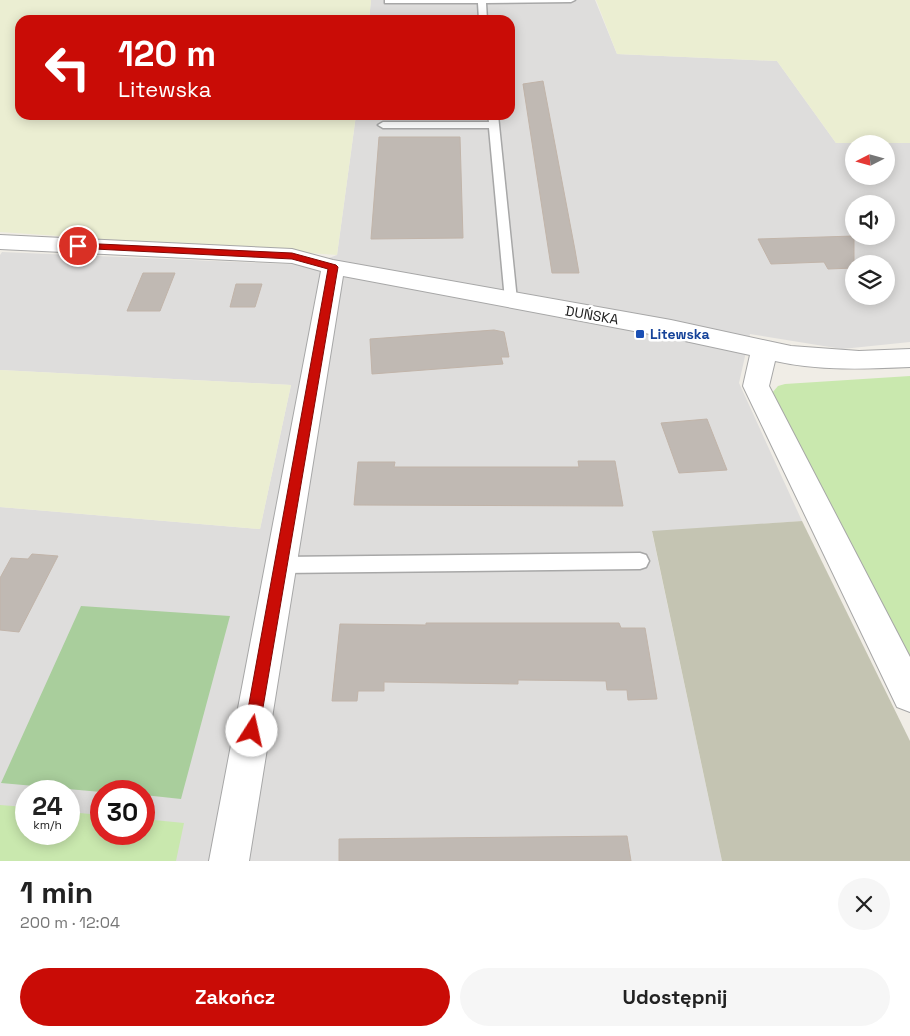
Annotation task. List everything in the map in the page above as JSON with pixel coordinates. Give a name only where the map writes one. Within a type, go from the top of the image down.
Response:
[{"type":"street","points":[[0,242],[292,256],[333,267],[229,861]]},
{"type":"street","name":"DUŃSKA","points":[[333,267],[671,329],[763,350],[823,358],[884,360],[910,358]]},
{"type":"street","points":[[763,350],[762,365],[756,386],[910,694]]},
{"type":"lane","points":[[482,0],[484,15]]},
{"type":"lane","points":[[388,1],[571,0]]},
{"type":"lane","points":[[383,125],[493,120],[510,300]]},
{"type":"lane","points":[[281,565],[640,561]]},
{"type":"shaded area","points":[[0,0],[371,0],[370,15],[15,15],[15,120],[355,120],[337,255],[0,232]]},
{"type":"shaded area","points":[[371,0],[595,0],[617,54],[777,61],[836,143],[845,143],[845,185],[895,185],[895,143],[910,143],[910,342],[842,349],[750,334],[739,383],[802,521],[652,532],[722,861],[0,861],[0,507],[260,529],[291,385],[0,370],[0,255],[2,252],[310,265],[337,255],[355,120],[515,120],[515,15],[370,15]]},
{"type":"shaded area","points":[[596,0],[910,0],[910,143],[895,143],[895,135],[845,135],[845,143],[836,143],[777,61],[617,54]]},
{"type":"shaded area","points":[[0,370],[291,385],[260,529],[0,507]]},
{"type":"shaded area","points":[[802,521],[910,741],[910,861],[722,861],[652,531]]},
{"type":"green space","points":[[910,376],[910,673],[772,393],[778,386],[785,384]]},
{"type":"green space","points":[[81,606],[230,616],[181,799],[155,796],[155,780],[90,780],[90,791],[80,790],[80,780],[15,780],[15,784],[1,783]]},
{"type":"green space","points":[[0,805],[15,806],[15,845],[80,845],[80,813],[90,814],[90,845],[155,845],[155,820],[184,823],[176,861],[0,861]]},
{"type":"building","points":[[543,81],[579,273],[552,273],[523,84]]},
{"type":"building","points":[[379,137],[460,137],[463,238],[371,239]]},
{"type":"building","points":[[845,236],[845,245],[854,245],[854,255],[845,255],[845,268],[828,269],[824,262],[771,264],[758,239]]},
{"type":"building","points":[[143,273],[175,273],[160,311],[127,311]]},
{"type":"building","points":[[236,284],[262,284],[255,307],[230,307]]},
{"type":"building","points":[[494,330],[504,332],[509,357],[501,357],[503,364],[372,374],[370,339]]},
{"type":"building","points":[[707,419],[727,470],[679,473],[661,423]]},
{"type":"building","points":[[578,461],[615,461],[623,506],[354,505],[358,462],[395,462],[394,467],[579,467]]},
{"type":"building","points":[[32,554],[58,556],[19,632],[0,630],[0,578],[11,558],[28,559]]},
{"type":"building","points":[[426,623],[619,623],[621,628],[645,628],[657,699],[628,700],[627,690],[607,690],[606,681],[518,680],[518,684],[384,682],[384,691],[358,691],[357,701],[332,701],[340,624],[426,625]]},
{"type":"building","points":[[627,836],[631,861],[339,861],[339,839]]},
{"type":"place","name":"Litewska","points":[[640,334]]},
{"type":"route","points":[[78,246],[292,256],[333,267],[252,731]]}]
